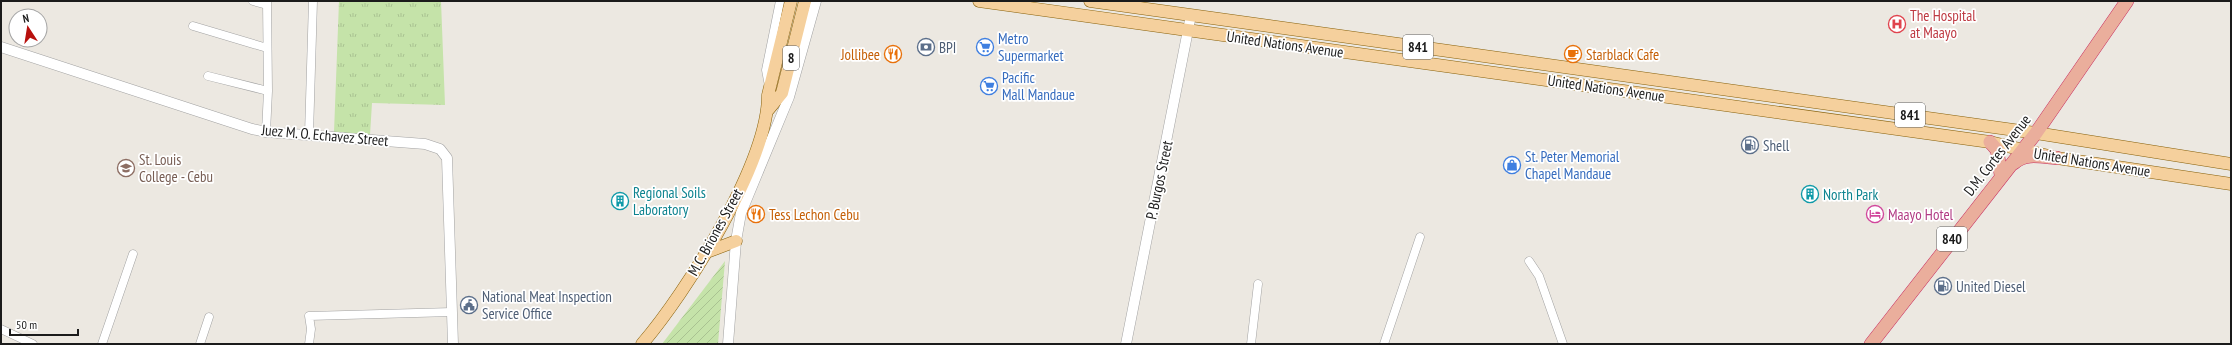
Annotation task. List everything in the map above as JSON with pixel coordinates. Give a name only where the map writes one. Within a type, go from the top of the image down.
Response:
[{"type":"highway","name":"D.M. Cortes Avenue","points":[[1871,344],[2001,175],[2036,132],[2127,1]]},
{"type":"highway","points":[[1990,142],[1997,150],[2001,175]]},
{"type":"highway","points":[[2001,175],[2023,156],[2057,158]]},
{"type":"main road","name":"M.C. Briones Street","points":[[642,344],[655,329],[706,252],[751,162],[768,110],[770,88],[791,1]]},
{"type":"main road","name":"M.C. Briones Street","points":[[768,110],[782,93],[805,1]]},
{"type":"main road","name":"United Nations Avenue","points":[[979,1],[1990,142],[2057,158],[2231,184]]},
{"type":"main road","name":"United Nations Avenue","points":[[1090,1],[2036,132],[2231,164]]},
{"type":"main road","points":[[706,252],[736,241]]},
{"type":"street","points":[[253,1],[267,3],[268,91],[266,132]]},
{"type":"street","points":[[309,134],[313,1]]},
{"type":"street","points":[[770,88],[766,70],[780,1]]},
{"type":"street","points":[[728,344],[736,241],[741,213],[789,96],[816,1]]},
{"type":"street","name":"P. Burgos Street","points":[[1126,344],[1191,15]]},
{"type":"street","points":[[193,26],[267,48]]},
{"type":"street","name":"Juez M. O. Echavez Street","points":[[1,47],[150,97],[266,132],[309,134],[425,144],[436,147],[443,152],[447,158],[453,344]]},
{"type":"street","points":[[208,76],[268,91]]},
{"type":"street","points":[[1384,344],[1420,237]]},
{"type":"street","points":[[102,344],[134,254]]},
{"type":"street","points":[[1530,261],[1539,276],[1563,344]]},
{"type":"street","points":[[1251,344],[1258,284]]},
{"type":"street","points":[[309,344],[311,330],[309,316],[452,312]]},
{"type":"street","points":[[200,344],[209,317]]},
{"type":"street","points":[[1,329],[33,344]]},
{"type":"green space","points":[[339,1],[441,1],[445,105],[372,103],[370,135],[334,132]]},
{"type":"green space","points":[[725,261],[718,344],[662,344]]},
{"type":"place","name":"The Hospital at Maayo","points":[[1897,24]]},
{"type":"place","name":"BPI","points":[[926,47]]},
{"type":"place","name":"Metro Supermarket","points":[[985,47]]},
{"type":"place","name":"Jollibee","points":[[893,54]]},
{"type":"place","name":"Starblack Cafe","points":[[1573,54]]},
{"type":"place","name":"Pacific Mall Mandaue","points":[[989,86]]},
{"type":"place","name":"Shell","points":[[1750,145]]},
{"type":"place","name":"St. Peter Memorial Chapel Mandaue","points":[[1512,165]]},
{"type":"place","name":"St. Louis College - Cebu","points":[[126,168]]},
{"type":"place","name":"North Park","points":[[1810,194]]},
{"type":"place","name":"Regional Soils Laboratory","points":[[620,201]]},
{"type":"place","name":"Tess Lechon Cebu","points":[[756,214]]},
{"type":"place","name":"Maayo Hotel","points":[[1875,214]]},
{"type":"place","name":"United Diesel","points":[[1943,286]]},
{"type":"place","name":"National Meat Inspection Service Office","points":[[469,305]]}]
